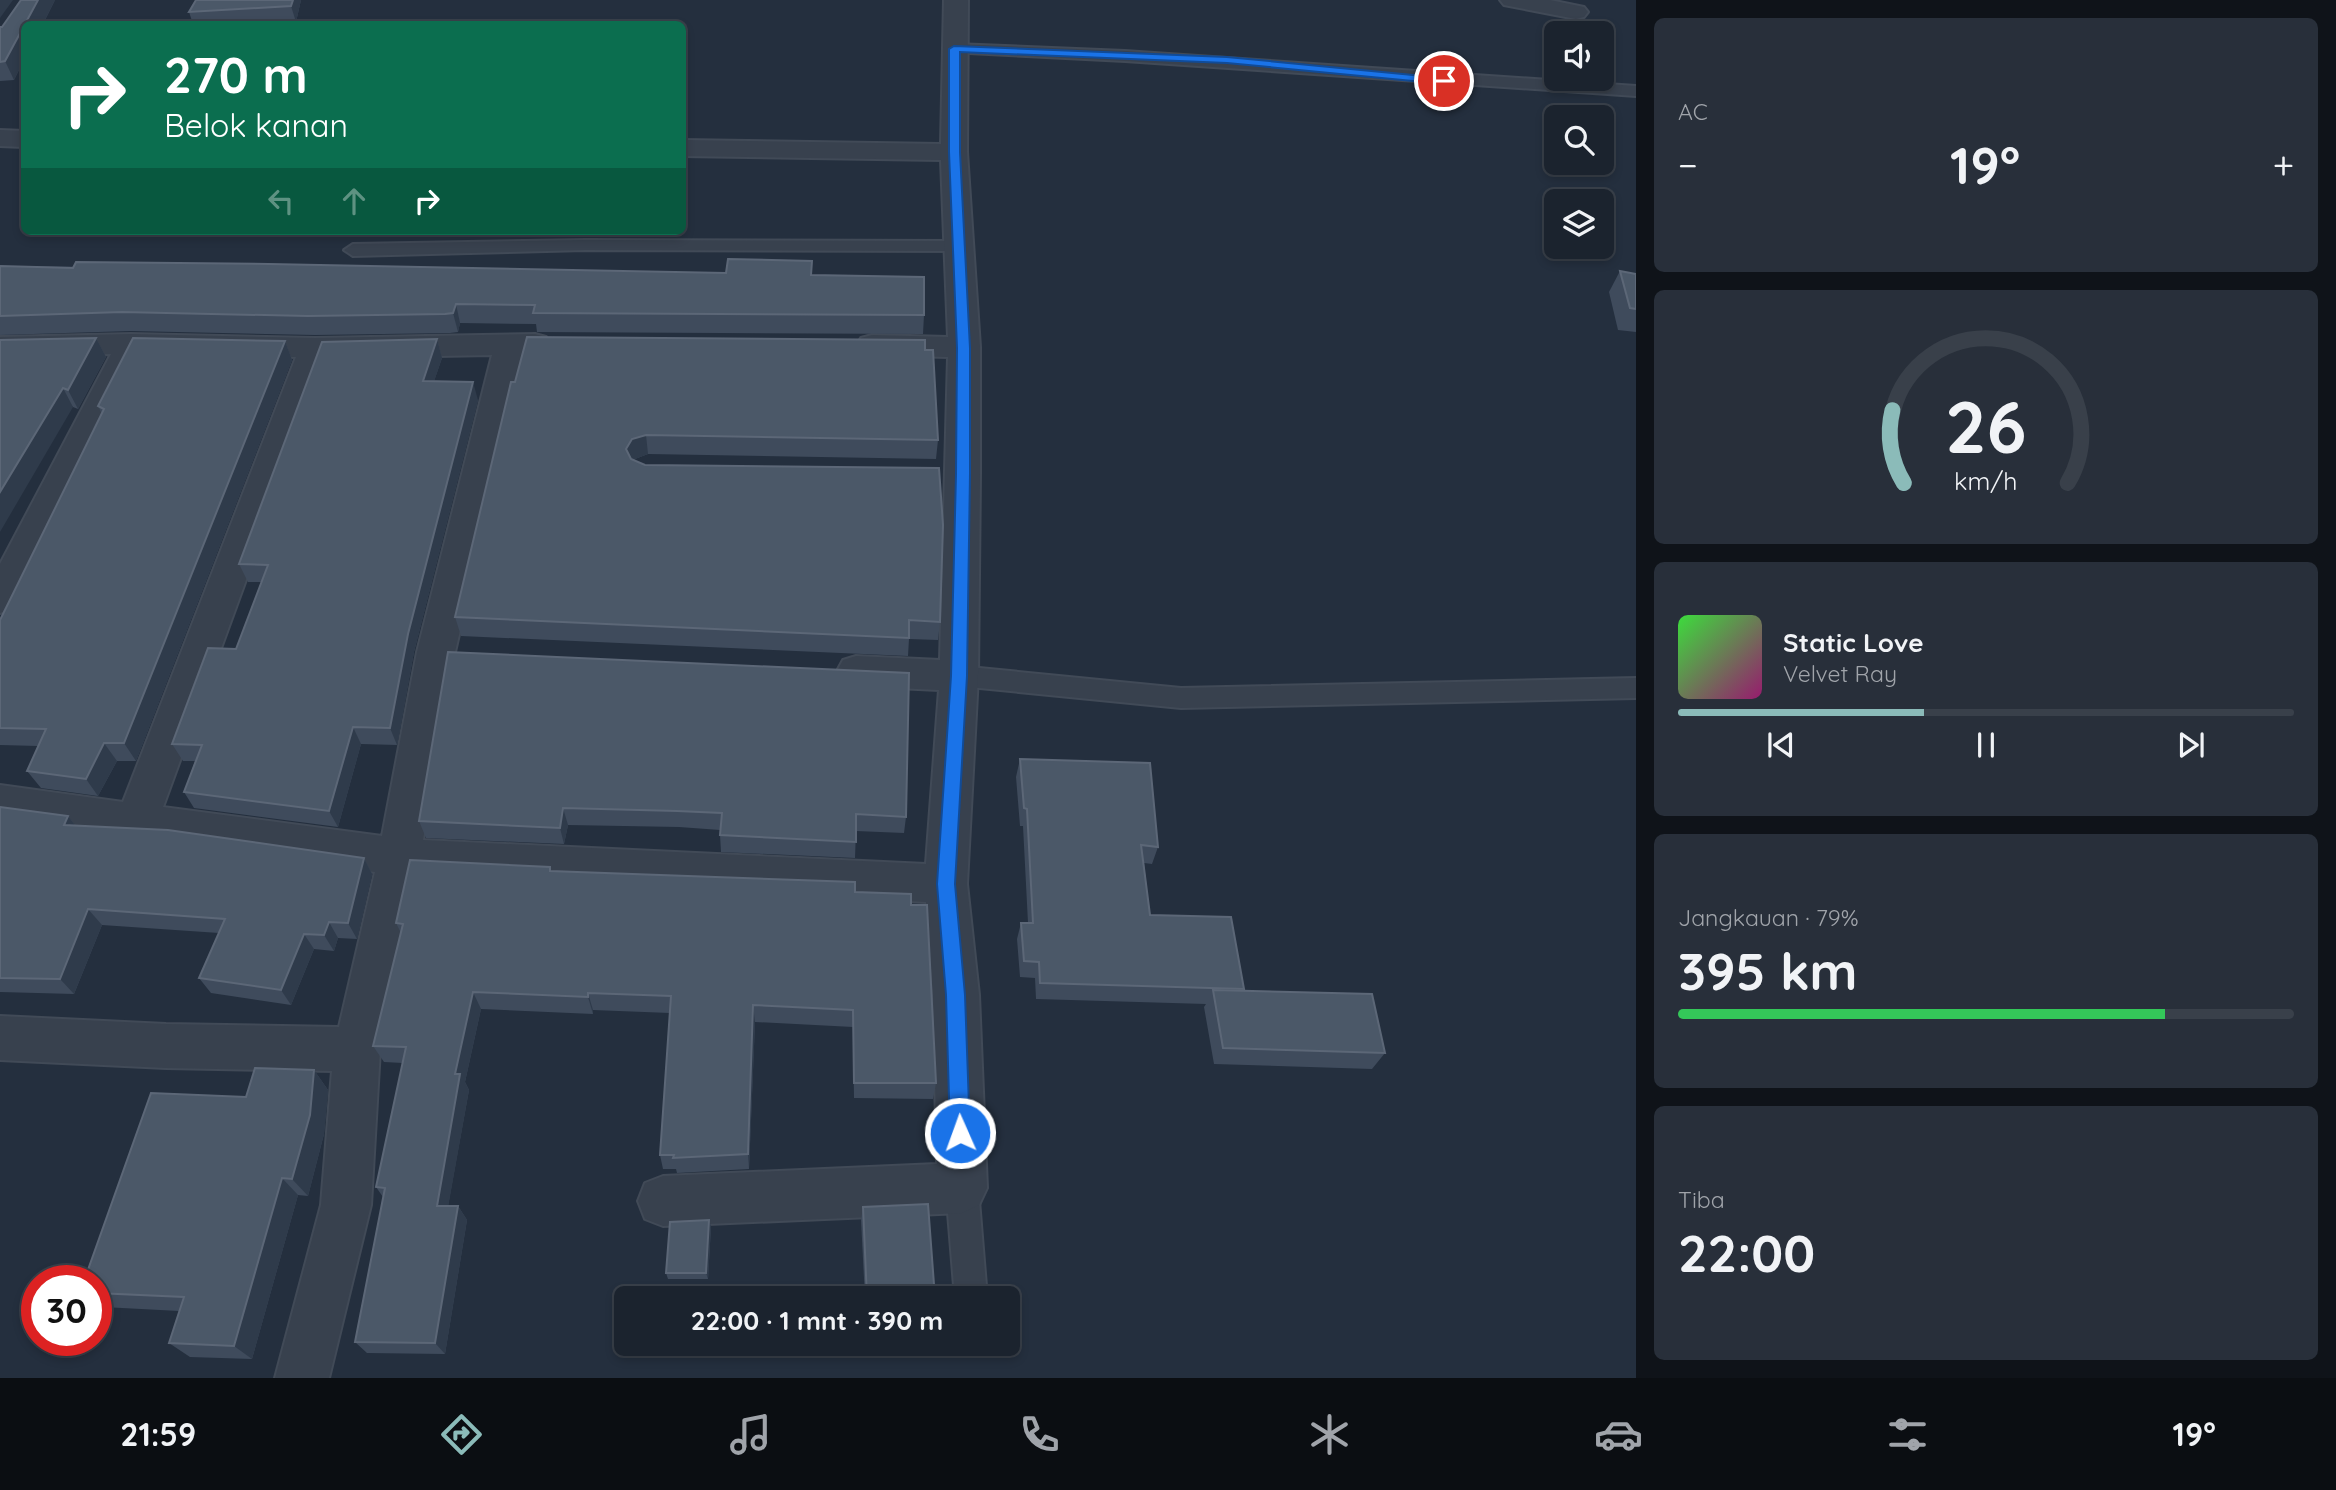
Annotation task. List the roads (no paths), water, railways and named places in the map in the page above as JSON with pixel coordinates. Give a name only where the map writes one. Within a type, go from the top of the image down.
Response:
[{"type":"street","points":[[663,1201],[962,1188],[956,995],[946,884],[959,676],[947,474],[964,348],[954,152],[956,0]]},
{"type":"street","points":[[1512,0],[1576,12]]},
{"type":"street","points":[[0,138],[21,139]]},
{"type":"street","points":[[686,148],[954,152]]},
{"type":"street","points":[[0,599],[131,344]]},
{"type":"street","points":[[0,347],[131,344],[315,348],[565,344]]},
{"type":"street","points":[[302,1378],[346,1205],[357,1049],[399,857],[436,652],[510,344]]},
{"type":"street","points":[[841,345],[964,348]]},
{"type":"street","points":[[137,820],[315,348]]},
{"type":"street","points":[[436,652],[477,654]]},
{"type":"street","points":[[823,670],[959,676]]},
{"type":"street","points":[[0,802],[399,857],[946,884]]},
{"type":"street","points":[[0,1038],[166,1046],[357,1049]]},
{"type":"lane","points":[[954,49],[1227,60],[1471,83],[1636,91]]},
{"type":"lane","points":[[353,250],[585,245],[959,246]]},
{"type":"lane","points":[[959,676],[1181,698],[1369,696],[1636,688]]},
{"type":"lane","points":[[962,1188],[970,1286]]}]
